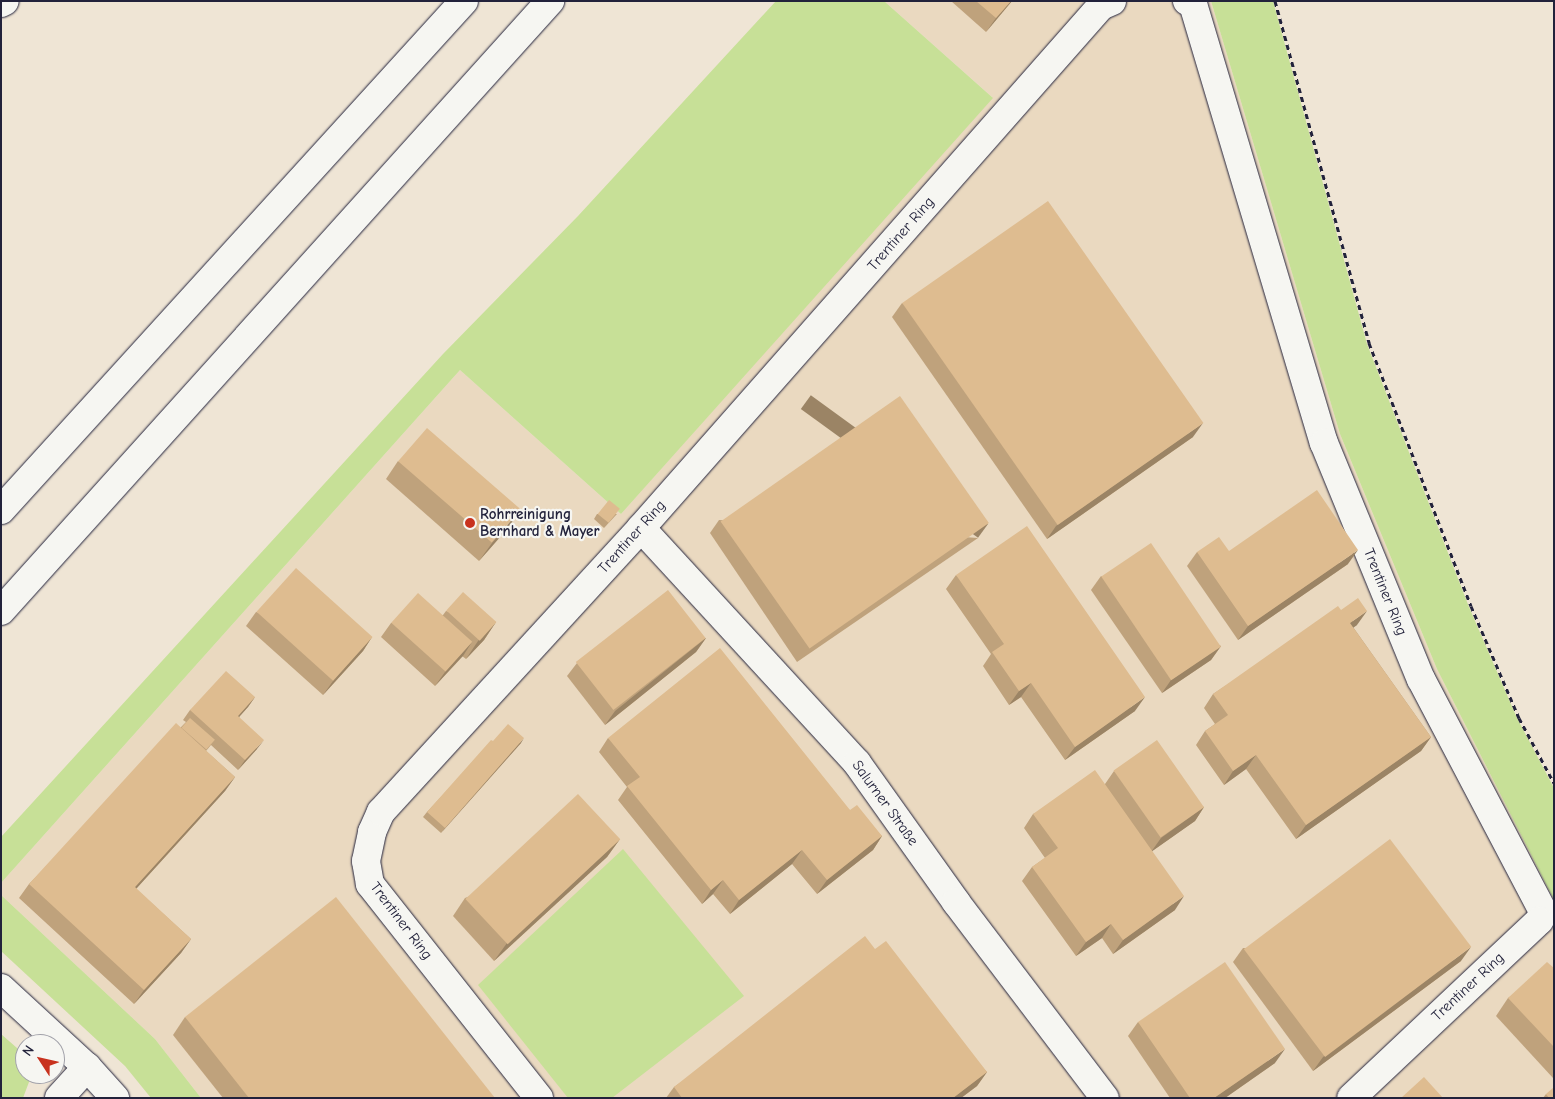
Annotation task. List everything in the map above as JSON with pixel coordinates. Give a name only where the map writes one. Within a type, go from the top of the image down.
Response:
[{"type":"main road","points":[[1,510],[464,1]]},
{"type":"main road","points":[[1,611],[550,1]]},
{"type":"main road","name":"Trentiner Ring","points":[[539,1098],[370,884],[366,861],[372,832],[381,812],[641,528],[1101,6],[1112,1]]},
{"type":"main road","name":"Trentiner Ring","points":[[1187,1],[1193,4],[1324,443],[1421,679],[1544,913],[1539,921],[1351,1098]]},
{"type":"main road","name":"Salurner Straße","points":[[641,528],[857,763],[956,902],[1105,1098]]},
{"type":"main road","points":[[1,988],[87,1067],[115,1098]]},
{"type":"main road","points":[[59,1098],[87,1067]]},
{"type":"path","points":[[1275,1],[1368,342],[1471,606],[1519,718],[1554,783]]},
{"type":"shaded area","points":[[884,1],[1211,1],[1340,434],[1437,669],[1554,900],[1554,1098],[201,1098],[155,1039],[1,895],[1,883],[460,370],[621,514],[992,97]]},
{"type":"green space","points":[[776,1],[884,1],[993,98],[621,514],[460,370],[1,883],[1,837],[443,354],[578,216]]},
{"type":"green space","points":[[1211,1],[1273,1],[1367,344],[1469,607],[1517,718],[1554,788],[1554,900],[1437,669],[1340,434]]},
{"type":"green space","points":[[623,849],[744,996],[612,1098],[568,1098],[478,985]]},
{"type":"green space","points":[[1,895],[155,1039],[201,1098],[151,1098],[125,1066],[1,951]]},
{"type":"green space","points":[[1,1034],[15,1046],[15,1084],[28,1084],[23,1098],[1,1098]]},
{"type":"building","points":[[976,1],[1011,1],[996,18]]},
{"type":"building","points":[[1048,201],[1203,423],[1058,525],[902,303]]},
{"type":"building","points":[[900,396],[989,523],[810,649],[721,522]]},
{"type":"building","points":[[427,428],[521,509],[492,543],[398,461]]},
{"type":"building","points":[[1317,490],[1358,550],[1248,626],[1197,552],[1219,537],[1229,551]]},
{"type":"building","points":[[609,500],[620,509],[609,523],[598,514]]},
{"type":"building","points":[[1027,526],[1145,697],[1075,747],[1031,683],[1019,691],[992,652],[1004,644],[956,575]]},
{"type":"building","points":[[1151,543],[1221,647],[1171,680],[1101,577]]},
{"type":"building","points":[[296,568],[373,637],[333,681],[257,612]]},
{"type":"building","points":[[668,590],[706,638],[613,710],[576,662]]},
{"type":"building","points":[[463,592],[496,622],[480,641],[446,611]]},
{"type":"building","points":[[418,593],[472,642],[445,672],[391,623]]},
{"type":"building","points":[[1358,598],[1367,611],[1350,623],[1431,737],[1306,825],[1256,755],[1233,771],[1205,731],[1228,715],[1213,694],[1338,606],[1341,610]]},
{"type":"building","points":[[720,648],[850,810],[857,805],[882,836],[827,880],[802,850],[739,900],[723,880],[711,890],[627,786],[640,777],[608,738]]},
{"type":"building","points":[[226,671],[255,697],[238,716],[264,740],[245,760],[190,710]]},
{"type":"building","points":[[190,718],[215,740],[206,749],[181,728]]},
{"type":"building","points":[[176,723],[235,777],[135,887],[191,939],[144,990],[29,884]]},
{"type":"building","points":[[508,724],[524,738],[445,828],[427,812],[491,740],[493,741]]},
{"type":"building","points":[[1157,740],[1204,807],[1161,838],[1114,770]]},
{"type":"building","points":[[1095,770],[1184,896],[1123,940],[1111,924],[1086,942],[1032,867],[1058,848],[1033,814]]},
{"type":"building","points":[[578,794],[620,839],[508,944],[465,899]]},
{"type":"building","points":[[1390,839],[1471,947],[1325,1057],[1244,949]]},
{"type":"building","points":[[336,897],[495,1098],[249,1098],[185,1017]]},
{"type":"building","points":[[865,936],[875,949],[886,941],[987,1072],[953,1098],[682,1098],[674,1087]]},
{"type":"building","points":[[1225,962],[1285,1049],[1214,1098],[1190,1098],[1138,1022]]},
{"type":"building","points":[[1547,962],[1554,968],[1554,1047],[1508,998]]},
{"type":"building","points":[[1424,1077],[1443,1098],[1401,1098]]},
{"type":"building","points":[[1554,1087],[1554,1098],[1549,1098],[1546,1094]]},
{"type":"place","name":"Rohrreinigung Bernhard & Mayer","points":[[470,523]]}]
